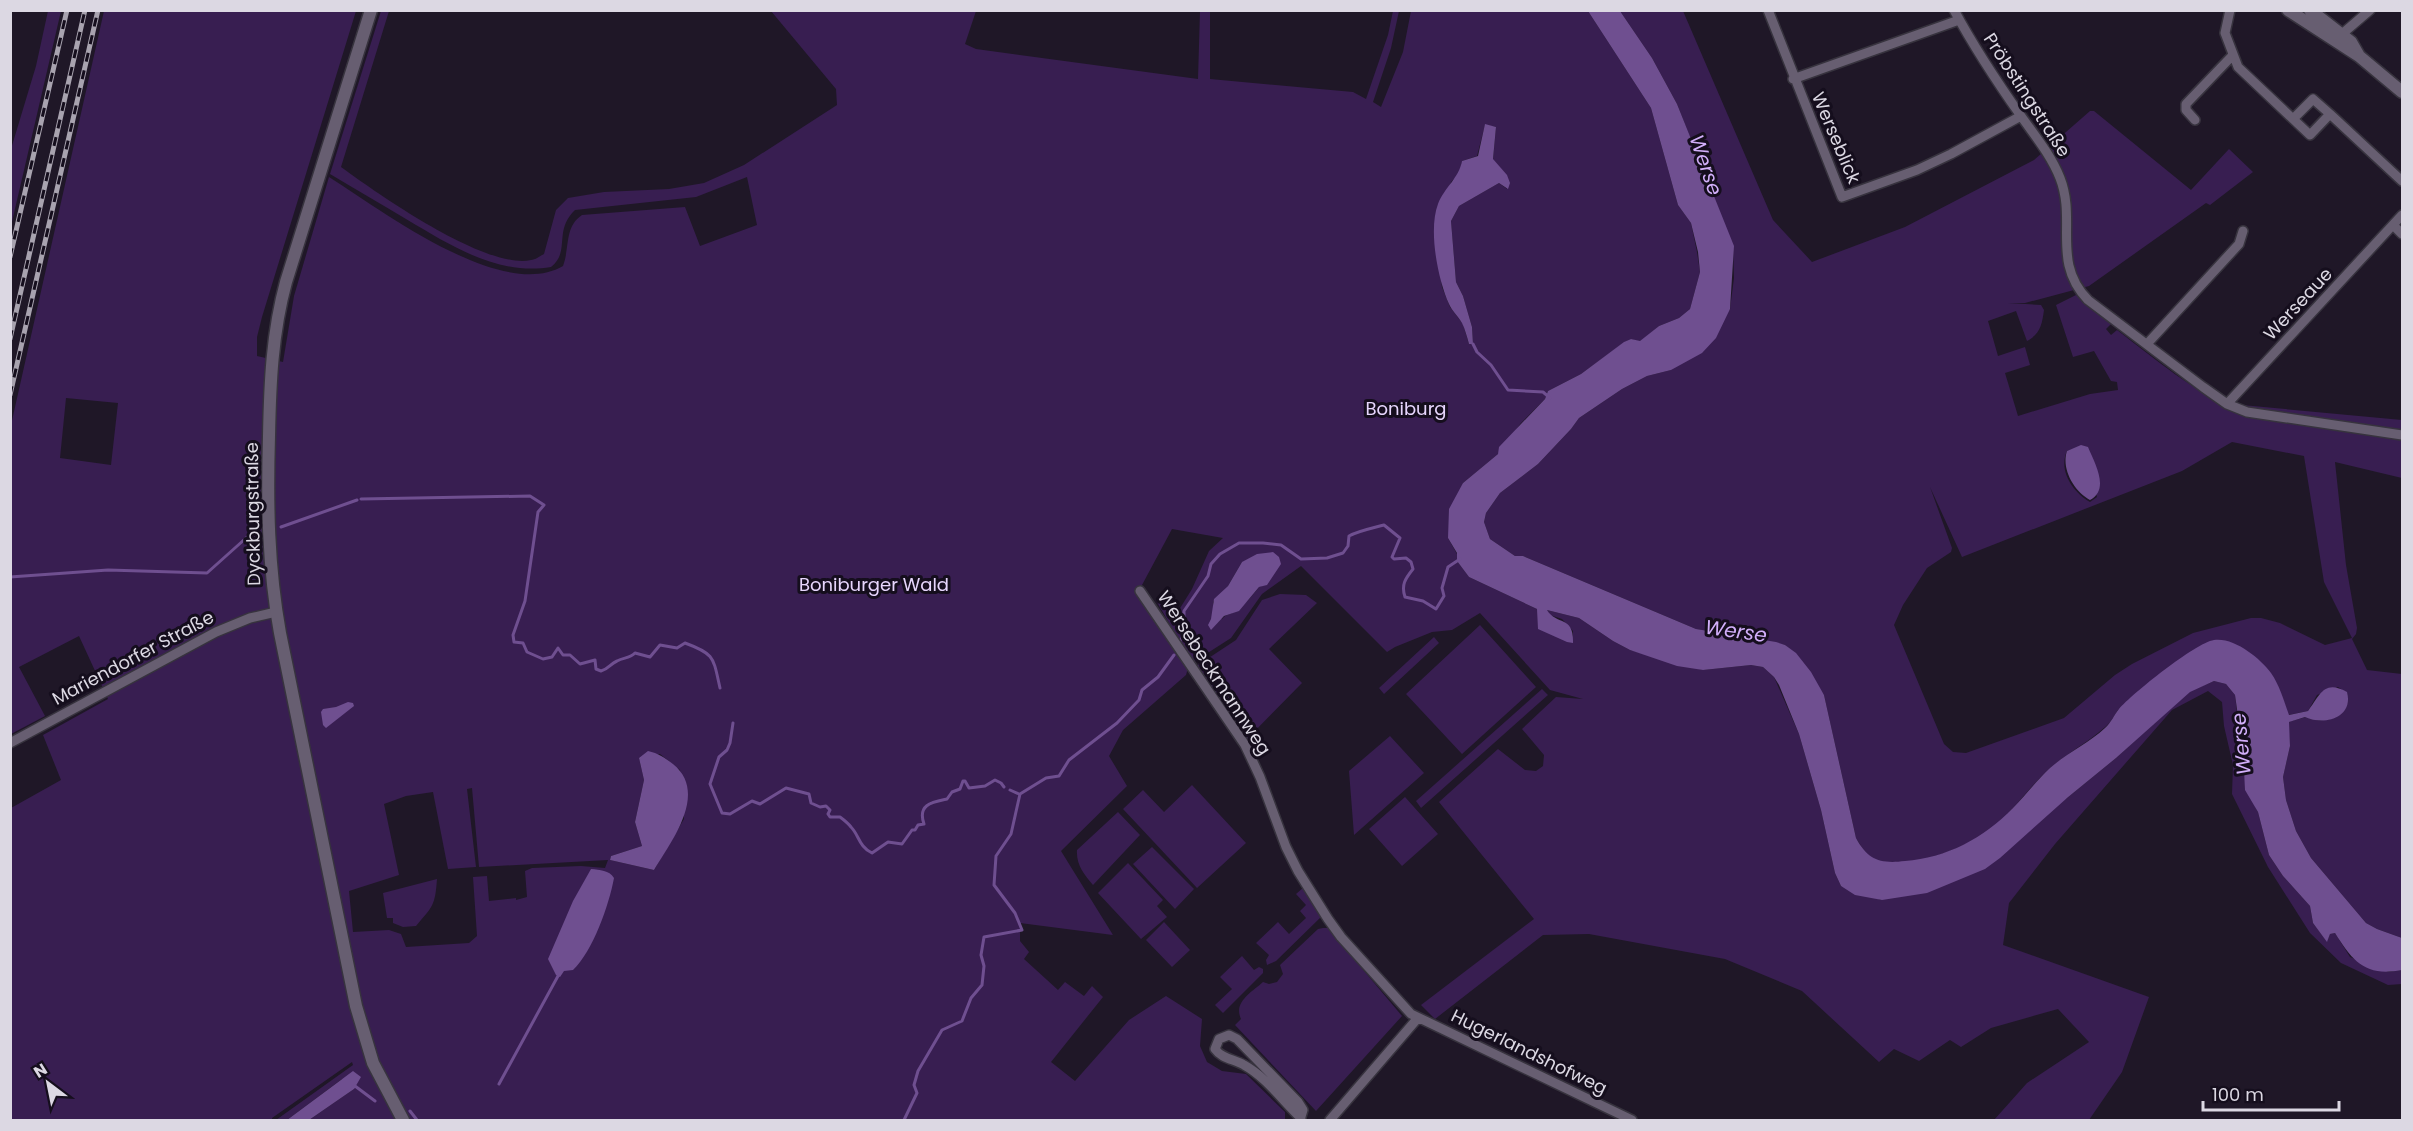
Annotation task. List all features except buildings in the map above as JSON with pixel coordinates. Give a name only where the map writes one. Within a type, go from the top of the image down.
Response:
[{"type":"street","name":"Dyckburgstraße","points":[[371,10],[286,282],[275,329],[270,382],[267,512],[269,564],[276,612],[361,1027],[378,1073],[404,1120]]},
{"type":"street","name":"Werseblick","points":[[1768,10],[1842,197],[1925,166],[2021,116]]},
{"type":"street","name":"Pröbstingstraße","points":[[1954,10],[2021,116],[2052,159],[2061,180],[2067,204],[2066,256],[2078,290],[2088,300],[2227,404],[2262,416],[2403,435]]},
{"type":"street","points":[[2288,10],[2359,56],[2403,92]]},
{"type":"street","points":[[2310,10],[2352,42],[2359,56]]},
{"type":"street","points":[[2342,34],[2370,10]]},
{"type":"street","points":[[2228,12],[2225,33],[2238,67],[2310,135],[2330,114]]},
{"type":"street","points":[[1794,79],[1959,20]]},
{"type":"street","points":[[2195,120],[2186,110],[2186,105],[2232,56]]},
{"type":"street","points":[[2293,119],[2313,99],[2403,181]]},
{"type":"street","name":"Werseaue","points":[[2227,404],[2403,215]]},
{"type":"street","points":[[2393,225],[2403,234]]},
{"type":"street","points":[[2147,344],[2239,244],[2243,231]]},
{"type":"street","name":"Wersebeckmannweg","points":[[1140,591],[1245,745],[1260,777],[1286,848],[1328,919],[1341,937],[1414,1017]]},
{"type":"street","name":"Mariendorfer Straße","points":[[10,743],[216,632],[250,618],[276,612]]},
{"type":"street","points":[[1330,1120],[1414,1017]]},
{"type":"street","name":"Hugerlandshofweg","points":[[1414,1017],[1424,1019],[1632,1120]]},
{"type":"street","points":[[1229,1035],[1237,1039],[1298,1102],[1303,1110],[1300,1119],[1254,1072],[1219,1054],[1215,1045],[1219,1039],[1229,1035]]},
{"type":"green space","points":[[48,11],[61,11],[11,226],[11,149],[36,66]]},
{"type":"green space","name":"Boniburger Wald","points":[[104,11],[356,11],[257,337],[257,356],[283,362],[294,296],[329,177],[379,210],[443,247],[476,262],[508,272],[538,274],[563,266],[572,226],[582,215],[685,207],[700,246],[757,225],[747,177],[696,197],[575,210],[568,218],[560,254],[551,267],[531,269],[493,263],[440,239],[330,174],[381,11],[389,11],[341,167],[406,211],[461,242],[511,260],[531,260],[544,254],[556,210],[568,198],[604,192],[669,189],[704,183],[744,165],[837,105],[836,89],[771,11],[976,11],[965,44],[976,49],[1198,79],[1200,11],[1210,11],[1210,79],[1353,92],[1366,99],[1388,35],[1393,11],[1399,11],[1391,48],[1373,102],[1381,107],[1403,52],[1411,11],[1588,11],[1651,108],[1678,205],[1691,223],[1700,272],[1690,309],[1679,318],[1659,326],[1640,342],[1631,339],[1625,342],[1581,374],[1548,391],[1545,399],[1521,423],[1498,454],[1463,483],[1448,538],[1457,554],[1457,561],[1469,577],[1537,609],[1573,637],[1573,631],[1562,619],[1550,615],[1547,610],[1579,618],[1630,650],[1703,670],[1751,665],[1763,667],[1774,677],[1799,734],[1821,810],[1835,873],[1841,886],[1881,900],[2067,798],[2116,758],[2190,691],[2214,681],[2226,684],[2235,695],[2246,788],[2258,812],[2269,855],[2283,876],[2310,906],[2313,923],[2327,941],[2330,934],[2335,933],[2350,957],[2388,972],[2402,970],[2402,984],[2388,985],[2341,963],[2310,933],[2268,867],[2232,794],[2233,765],[2224,726],[2222,702],[2208,691],[2172,710],[2055,844],[2009,903],[2003,945],[2149,997],[2122,1072],[2089,1120],[1994,1120],[2027,1083],[2089,1042],[2058,1009],[1991,1028],[1961,1047],[1950,1040],[1919,1061],[1894,1049],[1879,1062],[1802,991],[1725,959],[1589,934],[1543,935],[1435,1019],[1421,1005],[1534,919],[1439,802],[1498,749],[1525,770],[1536,771],[1543,766],[1544,755],[1522,729],[1556,697],[1583,699],[1550,690],[1480,613],[1452,630],[1432,632],[1387,652],[1301,566],[1262,594],[1231,638],[1192,663],[1157,602],[1177,613],[1192,589],[1209,551],[1223,538],[1172,529],[1142,585],[1188,668],[1186,675],[1123,730],[1109,756],[1127,786],[1061,851],[1113,935],[1020,923],[1020,941],[1029,952],[1024,959],[1058,990],[1065,982],[1084,996],[1092,986],[1103,997],[1051,1062],[1075,1081],[1129,1020],[1166,996],[1202,1019],[1200,1046],[1207,1062],[1222,1071],[1246,1074],[1285,1112],[1285,1120],[309,1120],[354,1089],[342,1079],[287,1120],[276,1120],[353,1065],[352,1062],[272,1120],[11,1120],[11,808],[61,780],[43,735],[108,699],[79,636],[19,667],[45,716],[11,734],[11,425]],"holes":[[[1485,125],[1496,127],[1493,160],[1507,189],[1499,183],[1459,206],[1451,221],[1456,282],[1463,296],[1472,327],[1473,344],[1469,344],[1463,324],[1450,307],[1442,287],[1440,268],[1451,182],[1460,173],[1462,161],[1477,156]],[[66,398],[118,403],[111,465],[60,458]],[[1242,562],[1267,584],[1259,587],[1241,607],[1222,619],[1213,608],[1213,602],[1228,586]],[[660,754],[680,770],[684,819],[654,870],[610,860],[611,856],[642,846],[635,822],[644,780],[639,758]],[[472,788],[479,867],[608,860],[605,868],[581,866],[532,868],[525,871],[527,897],[516,900],[516,898],[489,901],[487,876],[473,877],[477,936],[469,943],[406,947],[401,934],[389,930],[353,932],[349,891],[399,875],[384,804],[406,796],[433,792],[448,869],[476,867],[467,789]]]},
{"type":"green space","points":[[1620,11],[1683,11],[1773,220],[1812,262],[1905,227],[2034,160],[2090,111],[2094,111],[2191,190],[2229,149],[2253,172],[2210,205],[2206,203],[2089,286],[2025,303],[2008,303],[2041,305],[2044,310],[2040,328],[2027,341],[2016,311],[1988,321],[1998,356],[2025,347],[2030,365],[2005,373],[2018,416],[2090,394],[2118,390],[2117,382],[2111,381],[2094,351],[2073,357],[2056,305],[2076,295],[2112,323],[2106,329],[2111,335],[2117,330],[2190,384],[2237,411],[2242,405],[2402,420],[2402,478],[2335,462],[2346,565],[2357,628],[2352,639],[2367,670],[2402,674],[2402,938],[2366,923],[2311,858],[2296,831],[2286,800],[2283,777],[2290,746],[2288,722],[2306,717],[2313,720],[2328,720],[2341,714],[2348,701],[2347,693],[2338,687],[2317,695],[2308,711],[2288,715],[2277,685],[2258,661],[2118,710],[2112,720],[2091,739],[2049,769],[2004,818],[1987,832],[1948,852],[1932,857],[1917,861],[1887,863],[1871,857],[1856,838],[1824,695],[1785,645],[1696,629],[1523,556],[1515,556],[1490,539],[1484,522],[1486,513],[1500,493],[1538,464],[1579,418],[1622,389],[1647,376],[1671,370],[1730,309],[1734,278],[1733,246],[1677,104],[1652,58]],"holes":[[[2232,442],[2304,456],[2324,582],[2352,638],[2325,645],[2280,623],[2261,618],[2251,618],[2193,633],[2115,675],[2064,718],[1966,753],[1953,752],[1944,744],[1894,625],[1903,605],[1927,568],[1951,552],[1952,548],[1930,487],[1962,557],[2182,471]],[[2081,446],[2097,497],[2090,502],[2073,487],[2064,466],[2067,451]]]},
{"type":"green space","points":[[1280,594],[1306,595],[1317,603],[1269,649],[1302,683],[1244,742],[1195,667],[1236,640],[1262,600]]},
{"type":"green space","points":[[1480,625],[1536,687],[1462,754],[1406,694]]},
{"type":"green space","points":[[1434,637],[1439,643],[1384,694],[1379,688]]},
{"type":"green space","points":[[1542,689],[1548,695],[1421,808],[1416,801]]},
{"type":"green space","points":[[1390,736],[1424,773],[1354,835],[1349,771]]},
{"type":"green space","points":[[1192,785],[1246,843],[1197,888],[1123,809],[1143,790],[1164,812]]},
{"type":"green space","points":[[1405,797],[1438,834],[1402,866],[1369,829]]},
{"type":"green space","points":[[1118,812],[1140,835],[1093,885],[1079,865],[1077,850]]},
{"type":"green space","points":[[1152,847],[1194,889],[1175,909],[1133,864]]},
{"type":"green space","points":[[1128,863],[1163,900],[1157,906],[1167,917],[1141,939],[1098,893]]},
{"type":"green space","points":[[437,879],[432,905],[416,926],[403,927],[393,923],[393,918],[387,918],[383,893]]},
{"type":"green space","points":[[1304,887],[1322,916],[1276,961],[1267,965],[1266,960],[1269,955],[1256,943],[1278,922],[1289,934],[1306,918],[1300,911],[1306,905],[1296,894]]},
{"type":"green space","points":[[1164,922],[1190,950],[1172,967],[1146,940]]},
{"type":"green space","points":[[1328,928],[1402,1016],[1316,1111],[1235,1025],[1241,1019],[1240,1007],[1245,998],[1263,982],[1269,984],[1277,982],[1283,974],[1280,965],[1318,929]]},
{"type":"green space","points":[[1242,956],[1254,970],[1259,967],[1263,969],[1263,973],[1223,1013],[1215,1005],[1232,989],[1220,977]]},
{"type":"shaded area","points":[[1588,11],[1620,11],[1652,58],[1677,104],[1734,246],[1730,309],[1716,338],[1702,353],[1671,370],[1647,376],[1622,389],[1579,418],[1538,464],[1500,493],[1486,513],[1484,522],[1490,539],[1515,556],[1523,556],[1696,629],[1776,642],[1796,653],[1811,672],[1824,695],[1856,838],[1870,856],[1882,861],[1905,861],[1935,856],[1964,845],[1990,829],[2050,768],[2105,728],[2119,709],[2137,692],[2179,659],[2205,643],[2214,640],[2230,642],[2253,655],[2274,678],[2289,715],[2308,711],[2323,691],[2333,687],[2339,688],[2347,692],[2348,701],[2342,714],[2328,720],[2313,720],[2305,717],[2289,722],[2290,746],[2283,777],[2286,800],[2296,831],[2311,858],[2366,923],[2402,938],[2402,970],[2379,971],[2362,965],[2348,952],[2335,933],[2330,934],[2327,942],[2313,923],[2310,906],[2283,876],[2269,855],[2258,812],[2245,790],[2243,751],[2235,695],[2226,684],[2214,681],[2190,692],[1985,869],[1927,893],[1882,900],[1855,895],[1841,886],[1835,873],[1821,810],[1799,734],[1779,685],[1763,667],[1751,665],[1703,670],[1677,666],[1630,650],[1579,618],[1547,610],[1571,628],[1573,643],[1567,642],[1538,629],[1537,609],[1469,577],[1457,561],[1457,553],[1448,538],[1449,509],[1463,483],[1498,454],[1499,447],[1545,399],[1548,391],[1581,374],[1624,342],[1631,339],[1640,341],[1659,326],[1679,318],[1690,309],[1700,272],[1691,223],[1678,205],[1651,108]]},
{"type":"shaded area","points":[[1485,124],[1496,127],[1493,159],[1507,175],[1510,183],[1508,189],[1499,183],[1459,206],[1451,221],[1456,282],[1463,296],[1472,327],[1473,344],[1469,344],[1463,325],[1450,307],[1441,282],[1434,227],[1438,204],[1458,173],[1462,161],[1478,156]]},
{"type":"shaded area","points":[[2081,445],[2088,447],[2099,476],[2099,489],[2090,500],[2074,485],[2067,472],[2067,451]]},
{"type":"shaded area","points":[[1273,552],[1279,557],[1281,564],[1267,585],[1259,587],[1239,611],[1224,616],[1211,630],[1208,625],[1214,599],[1228,586],[1242,562],[1257,554]]},
{"type":"shaded area","points":[[348,702],[353,703],[354,706],[326,728],[323,725],[321,712],[323,709]]},
{"type":"shaded area","points":[[648,751],[658,754],[673,764],[683,776],[688,789],[687,803],[677,832],[654,870],[610,860],[611,856],[642,846],[635,822],[644,780],[639,758]]},
{"type":"shaded area","points":[[591,869],[607,872],[614,878],[608,901],[587,951],[573,970],[564,971],[560,977],[556,975],[548,959],[573,901]]},
{"type":"shaded area","points":[[353,1071],[361,1077],[354,1089],[309,1120],[287,1120]]},
{"type":"waterway","points":[[1473,344],[1508,390],[1543,392],[1550,398]]},
{"type":"waterway","points":[[361,499],[530,496],[544,505],[538,512],[525,601],[513,635],[514,642],[523,643],[527,652],[543,659],[552,657],[558,648],[563,655],[570,655],[580,664],[595,660],[596,669],[601,671],[635,653],[650,657],[660,645],[677,648],[685,643],[702,650],[711,658],[720,688]]},
{"type":"waterway","points":[[281,527],[357,500]]},
{"type":"waterway","points":[[1181,640],[1184,631],[1184,611],[1208,576],[1211,564],[1220,554],[1239,543],[1281,545],[1301,559],[1327,558],[1343,553],[1348,546],[1349,536],[1384,525],[1400,538],[1392,557],[1394,559],[1406,558],[1411,562],[1413,569],[1406,579],[1405,597],[1423,601],[1436,609],[1444,596],[1442,588],[1448,567],[1460,559]]},
{"type":"waterway","points":[[10,577],[108,570],[207,573],[255,530]]},
{"type":"waterway","points":[[904,1120],[917,1093],[914,1085],[918,1071],[942,1030],[962,1021],[971,998],[982,985],[984,966],[981,955],[984,937],[1022,930],[1015,913],[994,885],[996,856],[1011,834],[1020,794],[1046,778],[1059,776],[1069,760],[1117,723],[1139,700],[1142,690],[1158,677],[1174,655]]},
{"type":"waterway","points":[[733,723],[730,743],[727,750],[719,757],[710,784],[722,813],[730,814],[752,801],[760,804],[786,788],[809,794],[811,803],[820,807],[826,806],[830,810],[828,814],[830,817],[840,817],[844,820],[854,830],[864,848],[872,853],[888,842],[902,844],[912,830],[924,824],[922,817],[925,808],[932,803],[947,799],[952,792],[960,789],[963,781],[969,788],[985,786],[995,780],[1004,787]]},
{"type":"waterway","points":[[1010,790],[1019,794]]},
{"type":"waterway","points":[[499,1084],[558,976]]},
{"type":"waterway","points":[[352,1088],[355,1086],[375,1101]]},
{"type":"waterway","points":[[410,1111],[417,1120]]},
{"type":"railway","points":[[10,257],[67,10]]},
{"type":"railway","points":[[10,339],[85,10]]},
{"type":"railway","points":[[10,395],[98,10]]},
{"type":"water label","name":"Werse","points":[[1706,165]]},
{"type":"water label","name":"Werse","points":[[1736,631]]},
{"type":"water label","name":"Werse","points":[[2241,744]]},
{"type":"park label","name":"Boniburg","points":[[1406,409]]}]
